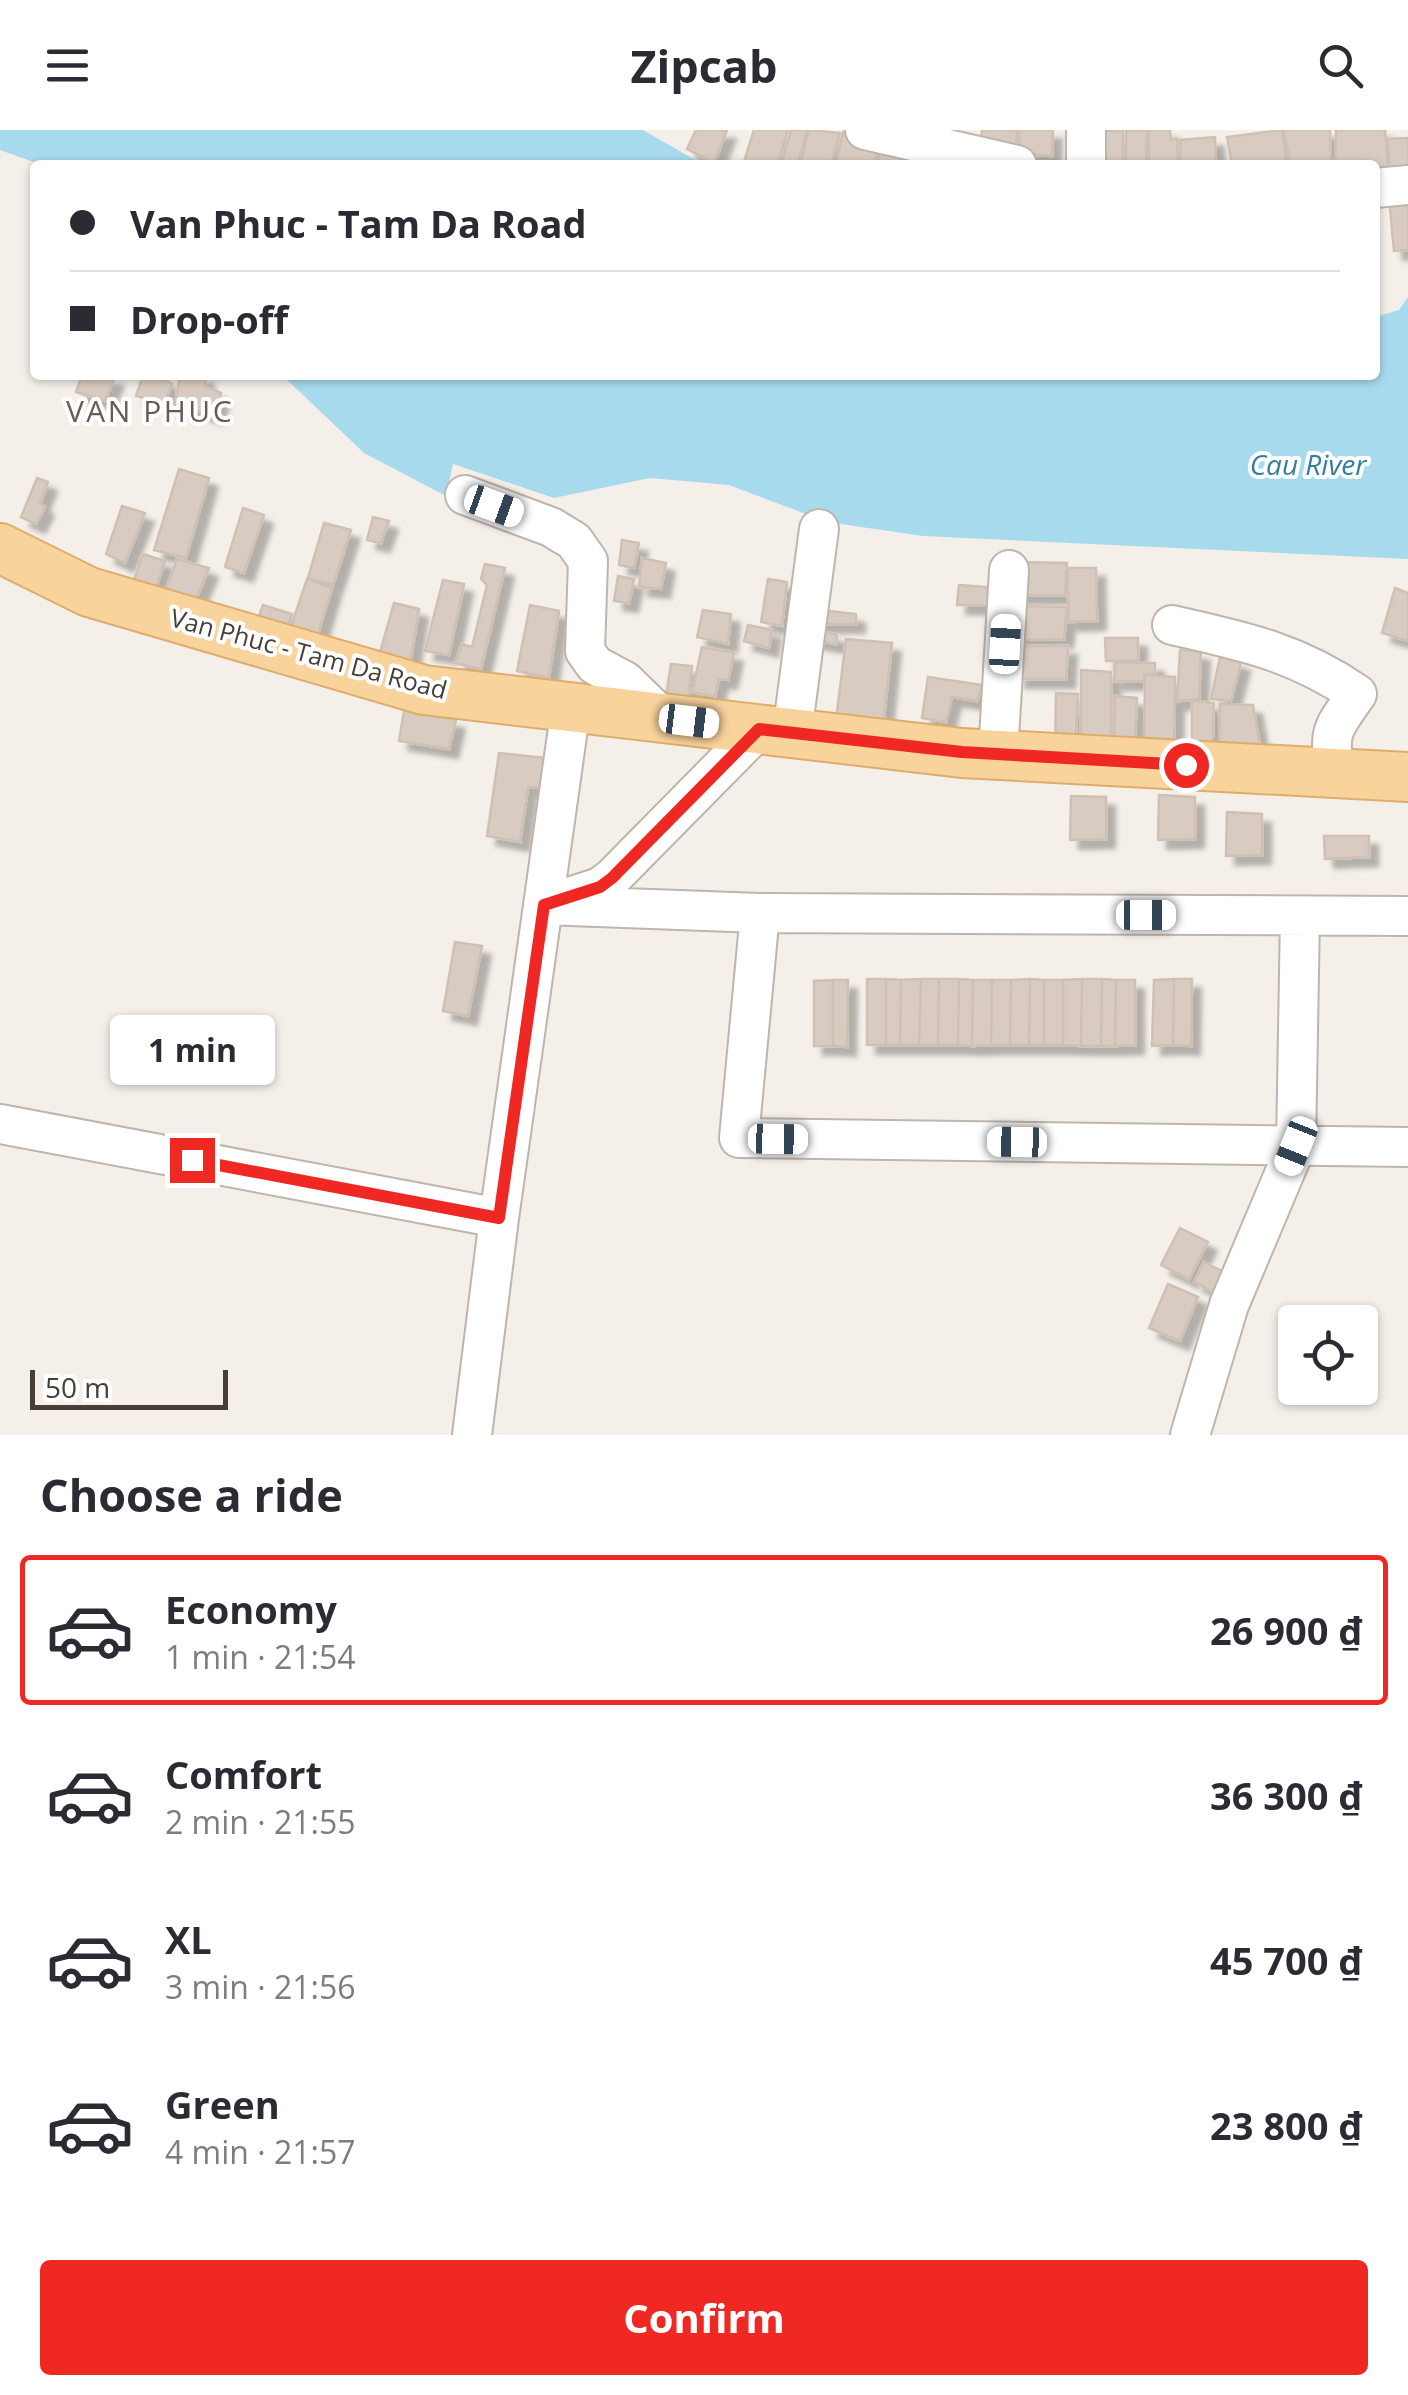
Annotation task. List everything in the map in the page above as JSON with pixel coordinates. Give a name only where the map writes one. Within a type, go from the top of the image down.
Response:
[{"type":"main road","name":"Van Phuc - Tam Da Road","points":[[0,548],[89,592],[424,690],[998,755],[1408,777]]},
{"type":"street","points":[[865,130],[995,160]]},
{"type":"street","points":[[1086,130],[1086,160]]},
{"type":"street","points":[[1380,188],[1408,185]]},
{"type":"street","points":[[465,495],[552,527],[574,541],[588,561],[585,651],[595,665],[712,742],[716,754],[714,774]]},
{"type":"street","points":[[544,905],[600,887],[714,774],[775,731],[819,530]]},
{"type":"street","points":[[998,755],[1010,570]]},
{"type":"street","points":[[1172,625],[1277,651],[1321,669],[1357,694],[1334,727],[1330,746],[1336,773]]},
{"type":"street","points":[[472,1435],[571,707]]},
{"type":"street","points":[[544,905],[760,914],[1408,916]]},
{"type":"street","points":[[760,914],[739,1138],[1408,1147]]},
{"type":"street","points":[[1190,1435],[1229,1305],[1296,1146],[1300,916]]},
{"type":"street","points":[[0,1124],[499,1218]]},
{"type":"water","points":[[0,130],[643,130],[695,160],[30,161],[0,150]]},
{"type":"water","name":"Cau River","points":[[1408,297],[1408,559],[923,536],[827,522],[729,485],[650,478],[554,498],[453,464],[446,496],[364,453],[287,380],[1380,380],[1380,316],[1399,310]]},
{"type":"building","points":[[696,130],[727,130],[715,160],[687,149]]},
{"type":"building","points":[[754,130],[788,130],[779,160],[745,160]]},
{"type":"building","points":[[791,130],[807,130],[799,160],[782,160]]},
{"type":"building","points":[[809,130],[840,133],[832,160],[801,160]]},
{"type":"building","points":[[982,130],[1017,130],[1016,156],[980,152]]},
{"type":"building","points":[[1019,130],[1053,130],[1052,156],[1020,154]]},
{"type":"building","points":[[1149,130],[1170,130],[1171,140],[1177,139],[1178,160],[1149,160]]},
{"type":"building","points":[[1282,130],[1286,160],[1231,160],[1227,137]]},
{"type":"building","points":[[1283,130],[1330,130],[1331,160],[1290,160]]},
{"type":"building","points":[[1336,130],[1385,130],[1388,168],[1380,168],[1380,160],[1335,160]]},
{"type":"building","points":[[1092,131],[1123,131],[1123,160],[1089,160]]},
{"type":"building","points":[[1126,131],[1147,131],[1146,160],[1126,160]]},
{"type":"building","points":[[843,132],[878,140],[876,160],[837,160]]},
{"type":"building","points":[[1215,137],[1216,160],[1181,160],[1180,140]]},
{"type":"building","points":[[1408,138],[1408,176],[1391,176],[1387,139]]},
{"type":"building","points":[[881,140],[923,160],[878,160]]},
{"type":"building","points":[[1408,196],[1408,250],[1394,251],[1389,198]]},
{"type":"building","points":[[80,380],[114,380],[105,401],[76,392]]},
{"type":"building","points":[[142,380],[165,380],[172,384],[164,404],[136,396]]},
{"type":"building","points":[[179,380],[205,380],[205,386],[221,393],[215,415],[175,405]]},
{"type":"building","points":[[179,469],[209,478],[186,558],[154,550]]},
{"type":"building","points":[[37,478],[48,482],[40,503],[45,507],[36,524],[21,517]]},
{"type":"building","points":[[122,506],[145,513],[125,563],[106,554]]},
{"type":"building","points":[[243,508],[264,515],[244,573],[225,567]]},
{"type":"building","points":[[373,517],[389,521],[381,543],[367,540]]},
{"type":"building","points":[[324,523],[351,530],[333,585],[308,578]]},
{"type":"building","points":[[622,540],[639,543],[634,568],[619,565]]},
{"type":"building","points":[[143,554],[165,561],[153,597],[131,588]]},
{"type":"building","points":[[642,558],[666,563],[661,589],[639,587]]},
{"type":"building","points":[[177,559],[209,568],[191,612],[161,602]]},
{"type":"building","points":[[1018,562],[1067,563],[1065,595],[1015,595]]},
{"type":"building","points":[[485,564],[505,568],[481,669],[455,663],[462,644],[472,647],[487,585],[481,579]]},
{"type":"building","points":[[1067,568],[1096,568],[1097,621],[1069,622]]},
{"type":"building","points":[[618,576],[634,579],[629,603],[614,601]]},
{"type":"building","points":[[307,579],[332,588],[314,647],[287,638]]},
{"type":"building","points":[[768,579],[787,582],[782,626],[761,622]]},
{"type":"building","points":[[443,580],[464,584],[449,655],[425,651]]},
{"type":"building","points":[[959,585],[997,588],[996,606],[957,605]]},
{"type":"building","points":[[1395,588],[1408,593],[1408,641],[1382,633]]},
{"type":"building","points":[[394,603],[419,609],[409,672],[377,663]]},
{"type":"building","points":[[263,605],[292,614],[288,626],[259,616]]},
{"type":"building","points":[[530,605],[559,611],[549,678],[517,671]]},
{"type":"building","points":[[1017,606],[1067,607],[1064,639],[1015,640]]},
{"type":"building","points":[[811,609],[856,614],[856,624],[820,624],[818,630],[837,635],[836,644],[807,639]]},
{"type":"building","points":[[703,610],[731,614],[728,644],[697,637]]},
{"type":"building","points":[[748,625],[772,630],[769,648],[744,641]]},
{"type":"building","points":[[1105,638],[1138,638],[1138,661],[1106,661]]},
{"type":"building","points":[[846,639],[892,643],[883,727],[836,720]]},
{"type":"building","points":[[1019,646],[1068,646],[1066,679],[1016,679]]},
{"type":"building","points":[[702,647],[734,653],[728,680],[719,679],[715,696],[692,692]]},
{"type":"building","points":[[1180,650],[1201,652],[1199,699],[1177,701]]},
{"type":"building","points":[[1220,657],[1241,662],[1231,701],[1211,699]]},
{"type":"building","points":[[1115,663],[1155,663],[1155,674],[1144,674],[1144,681],[1114,681]]},
{"type":"building","points":[[671,664],[692,666],[688,700],[666,696]]},
{"type":"building","points":[[1081,670],[1111,672],[1111,755],[1081,753]]},
{"type":"building","points":[[1145,675],[1175,677],[1174,760],[1144,758]]},
{"type":"building","points":[[928,677],[982,685],[977,701],[952,697],[946,722],[922,718]]},
{"type":"building","points":[[1056,693],[1078,694],[1075,751],[1055,749]]},
{"type":"building","points":[[1115,696],[1137,698],[1134,754],[1114,753]]},
{"type":"building","points":[[1192,701],[1214,703],[1212,760],[1192,758]]},
{"type":"building","points":[[1220,704],[1253,705],[1261,753],[1219,757]]},
{"type":"building","points":[[404,711],[456,720],[449,749],[399,741]]},
{"type":"building","points":[[499,753],[546,758],[539,788],[528,787],[520,842],[487,836]]},
{"type":"building","points":[[1159,795],[1195,797],[1195,839],[1158,840]]},
{"type":"building","points":[[1071,796],[1106,797],[1106,839],[1070,840]]},
{"type":"building","points":[[1227,812],[1262,814],[1262,855],[1226,856]]},
{"type":"building","points":[[1324,836],[1369,836],[1369,857],[1325,859]]},
{"type":"building","points":[[455,942],[482,946],[468,1016],[443,1011]]},
{"type":"building","points":[[867,979],[886,979],[886,1045],[867,1045]]},
{"type":"building","points":[[886,979],[901,980],[900,1045],[886,1045]]},
{"type":"building","points":[[921,979],[939,979],[938,1045],[919,1045]]},
{"type":"building","points":[[921,979],[919,1045],[900,1045],[901,980]]},
{"type":"building","points":[[939,979],[959,979],[958,1045],[938,1045]]},
{"type":"building","points":[[959,979],[973,980],[972,1046],[958,1045]]},
{"type":"building","points":[[1030,979],[1044,980],[1044,1045],[1029,1045]]},
{"type":"building","points":[[1030,979],[1029,1045],[1010,1045],[1011,980]]},
{"type":"building","points":[[1082,979],[1102,979],[1101,1046],[1081,1046]]},
{"type":"building","points":[[1082,979],[1081,1046],[1063,1045],[1063,980]]},
{"type":"building","points":[[1102,979],[1116,980],[1115,1046],[1101,1046]]},
{"type":"building","points":[[1174,979],[1192,979],[1191,1046],[1173,1045]]},
{"type":"building","points":[[1174,979],[1173,1045],[1152,1046],[1154,980]]},
{"type":"building","points":[[833,980],[833,1046],[814,1046],[814,981]]},
{"type":"building","points":[[833,980],[848,980],[847,1047],[833,1046]]},
{"type":"building","points":[[973,980],[992,980],[991,1045],[972,1046]]},
{"type":"building","points":[[992,980],[1011,980],[1010,1045],[991,1045]]},
{"type":"building","points":[[1044,980],[1063,980],[1063,1045],[1044,1045]]},
{"type":"building","points":[[1116,980],[1135,980],[1135,1045],[1115,1046]]},
{"type":"building","points":[[1180,1228],[1208,1242],[1189,1279],[1161,1265]]},
{"type":"building","points":[[1204,1262],[1224,1272],[1214,1292],[1194,1282]]},
{"type":"building","points":[[1168,1284],[1198,1297],[1180,1341],[1149,1328]]},
{"type":"district","name":"VAN PHUC","points":[[150,410]]},
{"type":"route","points":[[192,1160],[499,1218],[544,905],[600,887],[612,878],[759,729],[962,752],[1186,765]]}]
